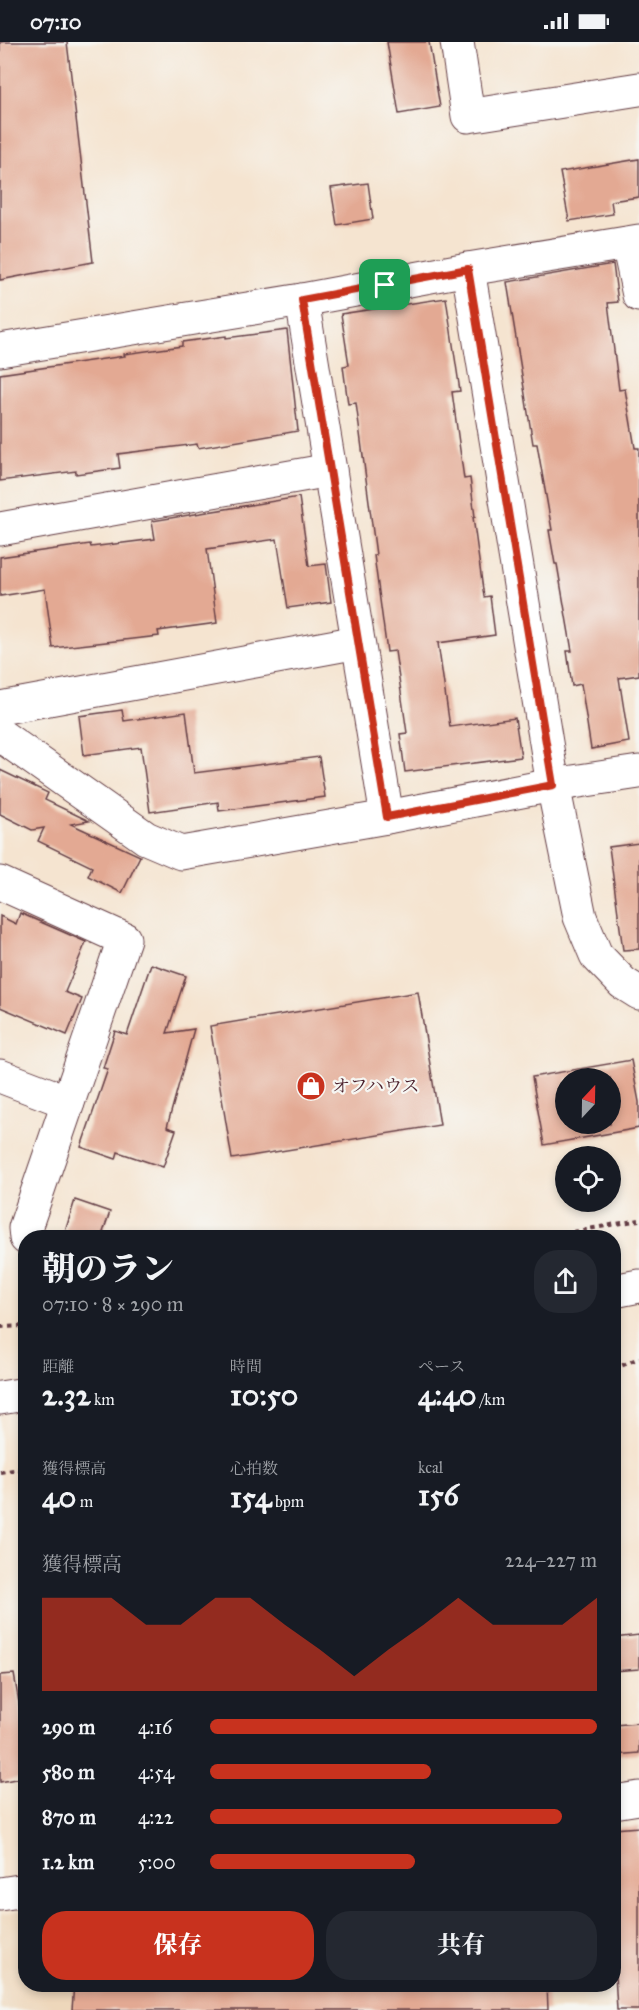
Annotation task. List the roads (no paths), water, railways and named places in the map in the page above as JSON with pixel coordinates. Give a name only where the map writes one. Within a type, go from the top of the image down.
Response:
[{"type":"street","points":[[457,42],[468,116],[639,90]]},
{"type":"street","points":[[0,350],[634,242],[639,295]]},
{"type":"street","points":[[468,269],[553,785],[580,917],[596,955],[623,983],[639,993]]},
{"type":"street","points":[[302,300],[387,817]]},
{"type":"street","points":[[0,530],[330,470]]},
{"type":"street","points":[[0,708],[358,642]]},
{"type":"street","points":[[0,735],[146,838],[182,853],[553,785],[639,772]]},
{"type":"street","points":[[0,883],[124,939],[25,1230]]},
{"type":"street","points":[[0,1076],[68,1102]]},
{"type":"street","points":[[621,1290],[639,1286]]},
{"type":"street","points":[[0,1398],[18,1395]]},
{"type":"street","points":[[621,1801],[639,1798]]},
{"type":"street","points":[[0,1894],[18,1891]]},
{"type":"place","name":"オフハウス","points":[[311,1086]]}]
